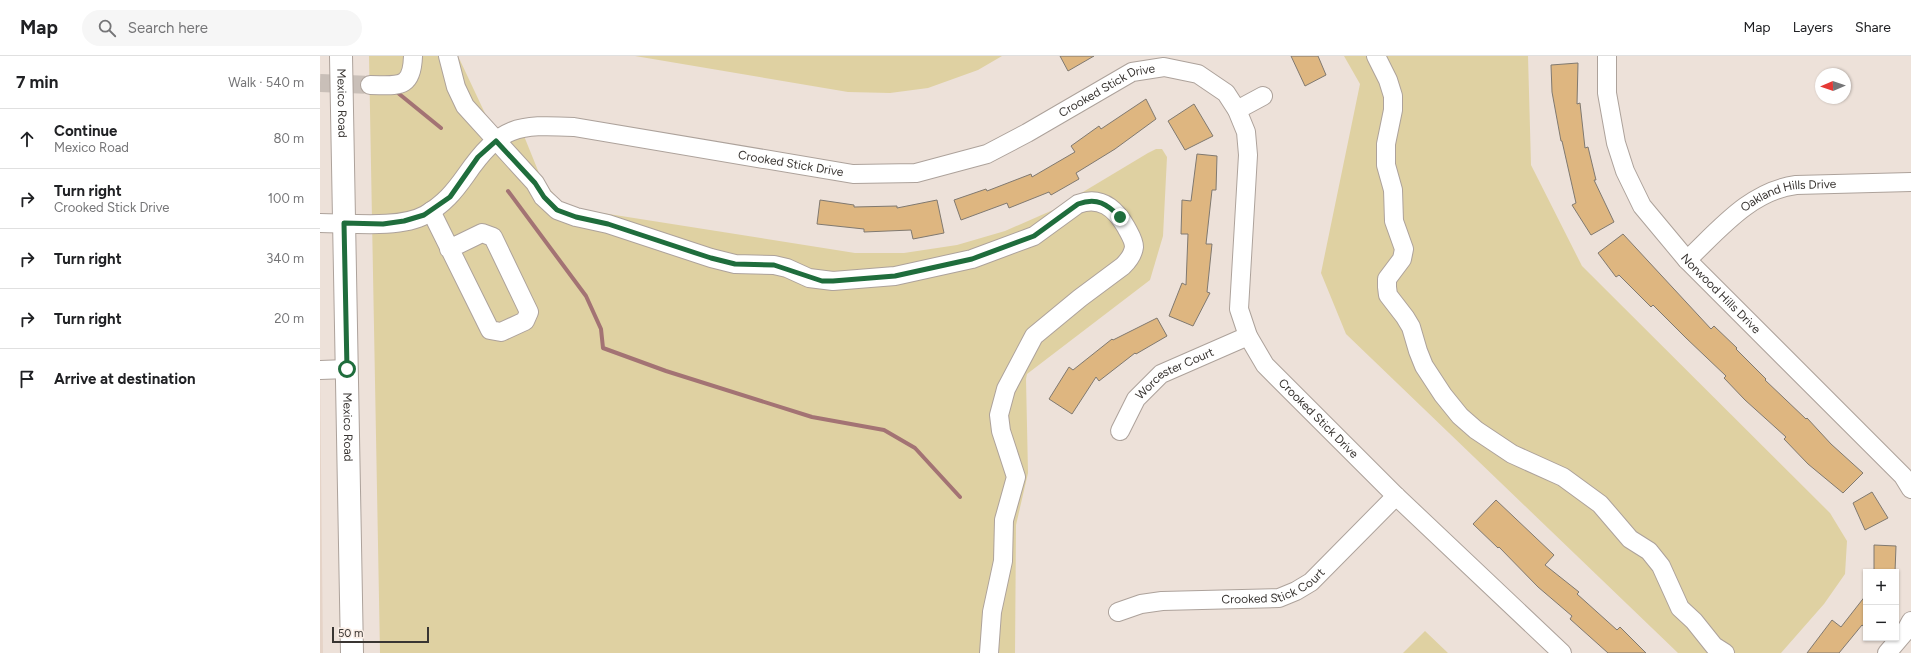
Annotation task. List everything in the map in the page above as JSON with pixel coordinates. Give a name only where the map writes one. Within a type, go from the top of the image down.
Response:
[{"type":"main road","name":"Mexico Road","points":[[341,56],[352,653]]},
{"type":"street","points":[[370,85],[398,85],[405,82],[412,71],[413,56]]},
{"type":"street","points":[[448,56],[456,87],[465,106],[535,183],[544,197],[557,210],[576,217],[608,224],[711,258],[735,264],[774,265],[822,281],[895,276],[972,259],[1034,236],[1078,204],[1085,201],[1092,200],[1104,203],[1120,217],[1133,242],[1134,247],[1128,260],[1123,266],[1080,298],[1034,336],[1006,389],[999,416],[1001,431],[1016,477],[1004,520],[1003,561],[992,612],[989,653]]},
{"type":"street","points":[[1376,56],[1388,80],[1393,96],[1393,110],[1386,144],[1386,165],[1393,190],[1394,221],[1404,249],[1402,259],[1387,279],[1388,295],[1406,317],[1411,327],[1424,366],[1443,395],[1460,416],[1476,430],[1512,454],[1563,477],[1600,504],[1630,539],[1648,551],[1661,566],[1680,608],[1694,621],[1714,646],[1726,653]]},
{"type":"street","name":"Norwood Hills Drive","points":[[1607,56],[1607,93],[1618,154],[1642,206],[1687,260],[1903,476],[1911,489]]},
{"type":"street","name":"Crooked Stick Drive","points":[[320,223],[383,224],[404,221],[424,215],[450,197],[478,157],[503,134],[518,128],[538,125],[574,127],[853,174],[916,172],[987,154],[1027,133],[1132,72],[1164,67],[1198,74],[1226,93],[1237,110],[1246,132],[1248,154],[1239,309],[1248,336],[1265,365],[1396,496],[1562,653]]},
{"type":"street","points":[[1237,110],[1263,96]]},
{"type":"street","name":"Oakland Hills Drive","points":[[1687,260],[1748,204],[1782,187],[1796,185],[1911,182]]},
{"type":"street","points":[[431,211],[490,330],[501,332],[525,320],[529,312],[493,237],[482,233],[450,249]]},
{"type":"street","name":"Worcester Court","points":[[1120,431],[1136,399],[1161,374],[1248,336]]},
{"type":"street","points":[[320,370],[347,369]]},
{"type":"street","name":"Crooked Stick Court","points":[[1118,612],[1141,604],[1162,600],[1279,598],[1296,592],[1311,582],[1396,496]]},
{"type":"street","points":[[1887,653],[1905,632],[1911,621]]},
{"type":"shaded area","points":[[369,56],[458,56],[490,124],[502,144],[524,136],[541,178],[564,207],[855,253],[904,253],[957,245],[1005,231],[1053,210],[1148,153],[1156,149],[1162,149],[1167,157],[1163,236],[1150,280],[1027,374],[1028,473],[1016,525],[1015,653],[380,653]]},
{"type":"shaded area","points":[[635,56],[1002,56],[978,70],[928,88],[890,93],[848,92]]},
{"type":"shaded area","points":[[1344,56],[1528,56],[1531,165],[1582,266],[1830,513],[1847,541],[1845,574],[1824,604],[1781,653],[1678,653],[1346,334],[1321,273],[1360,84]]},
{"type":"shaded area","points":[[320,372],[323,653],[320,653]]},
{"type":"shaded area","points":[[1425,631],[1448,653],[1403,653]]},
{"type":"building","points":[[1060,56],[1094,56],[1068,71]]},
{"type":"building","points":[[1291,56],[1318,56],[1326,75],[1305,86]]},
{"type":"building","points":[[1578,63],[1577,104],[1580,103],[1585,148],[1588,147],[1596,180],[1594,180],[1614,222],[1591,235],[1572,205],[1576,203],[1561,141],[1552,92],[1551,65]]},
{"type":"building","points":[[1146,99],[1156,119],[1115,149],[1076,173],[1079,179],[1051,195],[1049,192],[1009,208],[1007,203],[961,220],[954,200],[986,189],[987,191],[1031,174],[1032,177],[1075,152],[1071,146],[1099,126],[1101,129]]},
{"type":"building","points":[[1194,104],[1213,136],[1185,150],[1168,121]]},
{"type":"building","points":[[1197,154],[1217,156],[1216,190],[1212,190],[1206,244],[1212,244],[1207,292],[1210,293],[1193,326],[1169,316],[1182,283],[1186,285],[1188,234],[1181,234],[1182,200],[1191,201]]},
{"type":"building","points":[[820,200],[854,205],[854,207],[897,206],[897,208],[937,200],[944,233],[913,239],[911,230],[864,232],[864,229],[817,224]]},
{"type":"building","points":[[1623,234],[1711,329],[1714,326],[1737,348],[1736,349],[1766,379],[1765,380],[1806,419],[1807,418],[1831,444],[1863,473],[1843,493],[1808,464],[1784,439],[1786,437],[1745,400],[1724,378],[1726,376],[1653,305],[1651,307],[1619,275],[1616,277],[1598,253]]},
{"type":"building","points":[[1157,318],[1167,336],[1136,354],[1135,353],[1099,381],[1096,377],[1072,414],[1049,399],[1069,367],[1073,370],[1112,339],[1113,340]]},
{"type":"building","points":[[1872,492],[1888,518],[1865,530],[1853,503]]},
{"type":"building","points":[[1496,500],[1554,555],[1545,565],[1579,592],[1577,594],[1617,630],[1620,627],[1646,653],[1608,653],[1570,619],[1572,616],[1538,587],[1499,547],[1498,548],[1473,524]]},
{"type":"building","points":[[1874,545],[1896,546],[1895,569],[1874,569]]},
{"type":"building","points":[[1863,599],[1863,626],[1862,625],[1839,653],[1807,653],[1832,620],[1841,627]]},
{"type":"waterway","points":[[398,93],[441,128]]},
{"type":"waterway","points":[[508,191],[586,296],[601,329],[603,348],[666,371],[812,417],[884,430],[915,448],[960,497]]},
{"type":"tunnel","points":[[320,83],[370,85]]},
{"type":"route","points":[[347,369],[344,223],[383,224],[404,221],[424,215],[450,197],[478,157],[496,141],[535,183],[544,197],[557,210],[576,217],[608,224],[711,258],[735,264],[774,265],[788,268],[809,278],[822,281],[895,276],[934,269],[972,259],[1034,236],[1078,204],[1085,201],[1099,201],[1108,205],[1120,217]]}]
